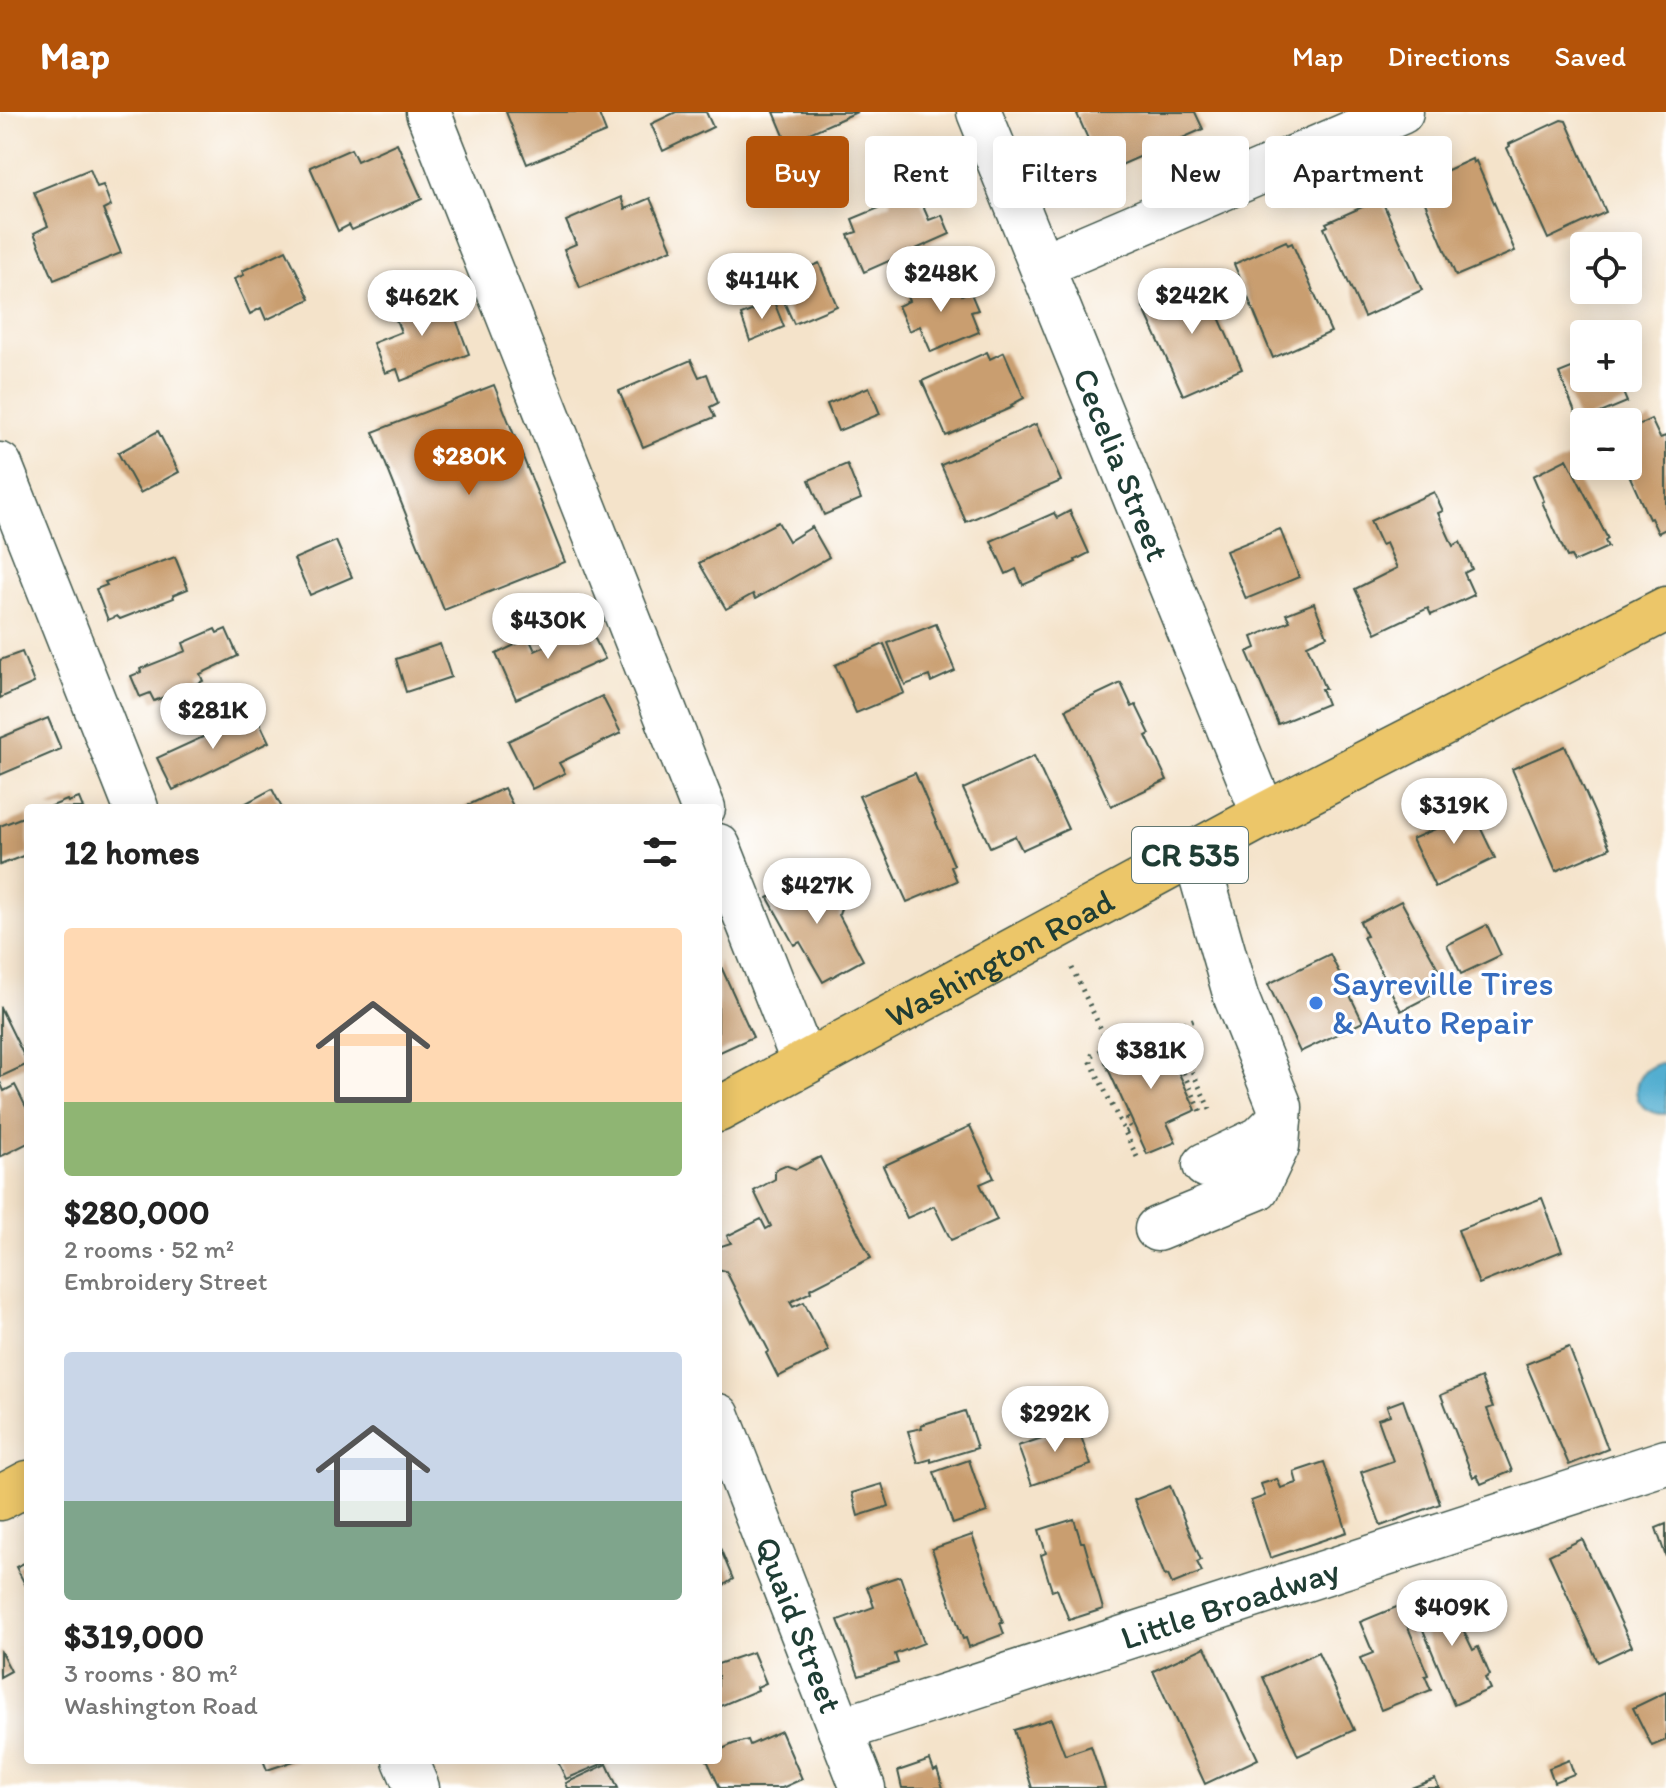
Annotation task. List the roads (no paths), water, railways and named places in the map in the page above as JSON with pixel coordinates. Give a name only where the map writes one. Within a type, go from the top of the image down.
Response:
[{"type":"main road","name":"Washington Road","points":[[722,1108],[1264,815],[1666,609]]},
{"type":"main road","points":[[0,1498],[24,1485]]},
{"type":"street","points":[[428,112],[701,804]]},
{"type":"street","name":"Cecelia Street","points":[[979,112],[1264,815]]},
{"type":"street","points":[[1043,265],[1401,112]]},
{"type":"street","points":[[0,465],[134,804]]},
{"type":"street","points":[[1157,1229],[1257,1188],[1277,1146],[1280,1107],[1236,997],[1195,853]]},
{"type":"street","points":[[722,856],[804,1063]]},
{"type":"street","points":[[1205,1165],[1260,1139],[1279,1120]]},
{"type":"street","name":"Quaid Street","points":[[722,1426],[863,1788]]},
{"type":"street","name":"Little Broadway","points":[[840,1730],[1666,1462]]},
{"type":"street","points":[[407,1764],[417,1788]]},
{"type":"water","points":[[1658,1064],[1666,1064],[1666,1114],[1645,1108],[1636,1094],[1640,1077]]},
{"type":"place","name":"Sayreville Tires & Auto Repair","points":[[1316,1003]]}]
